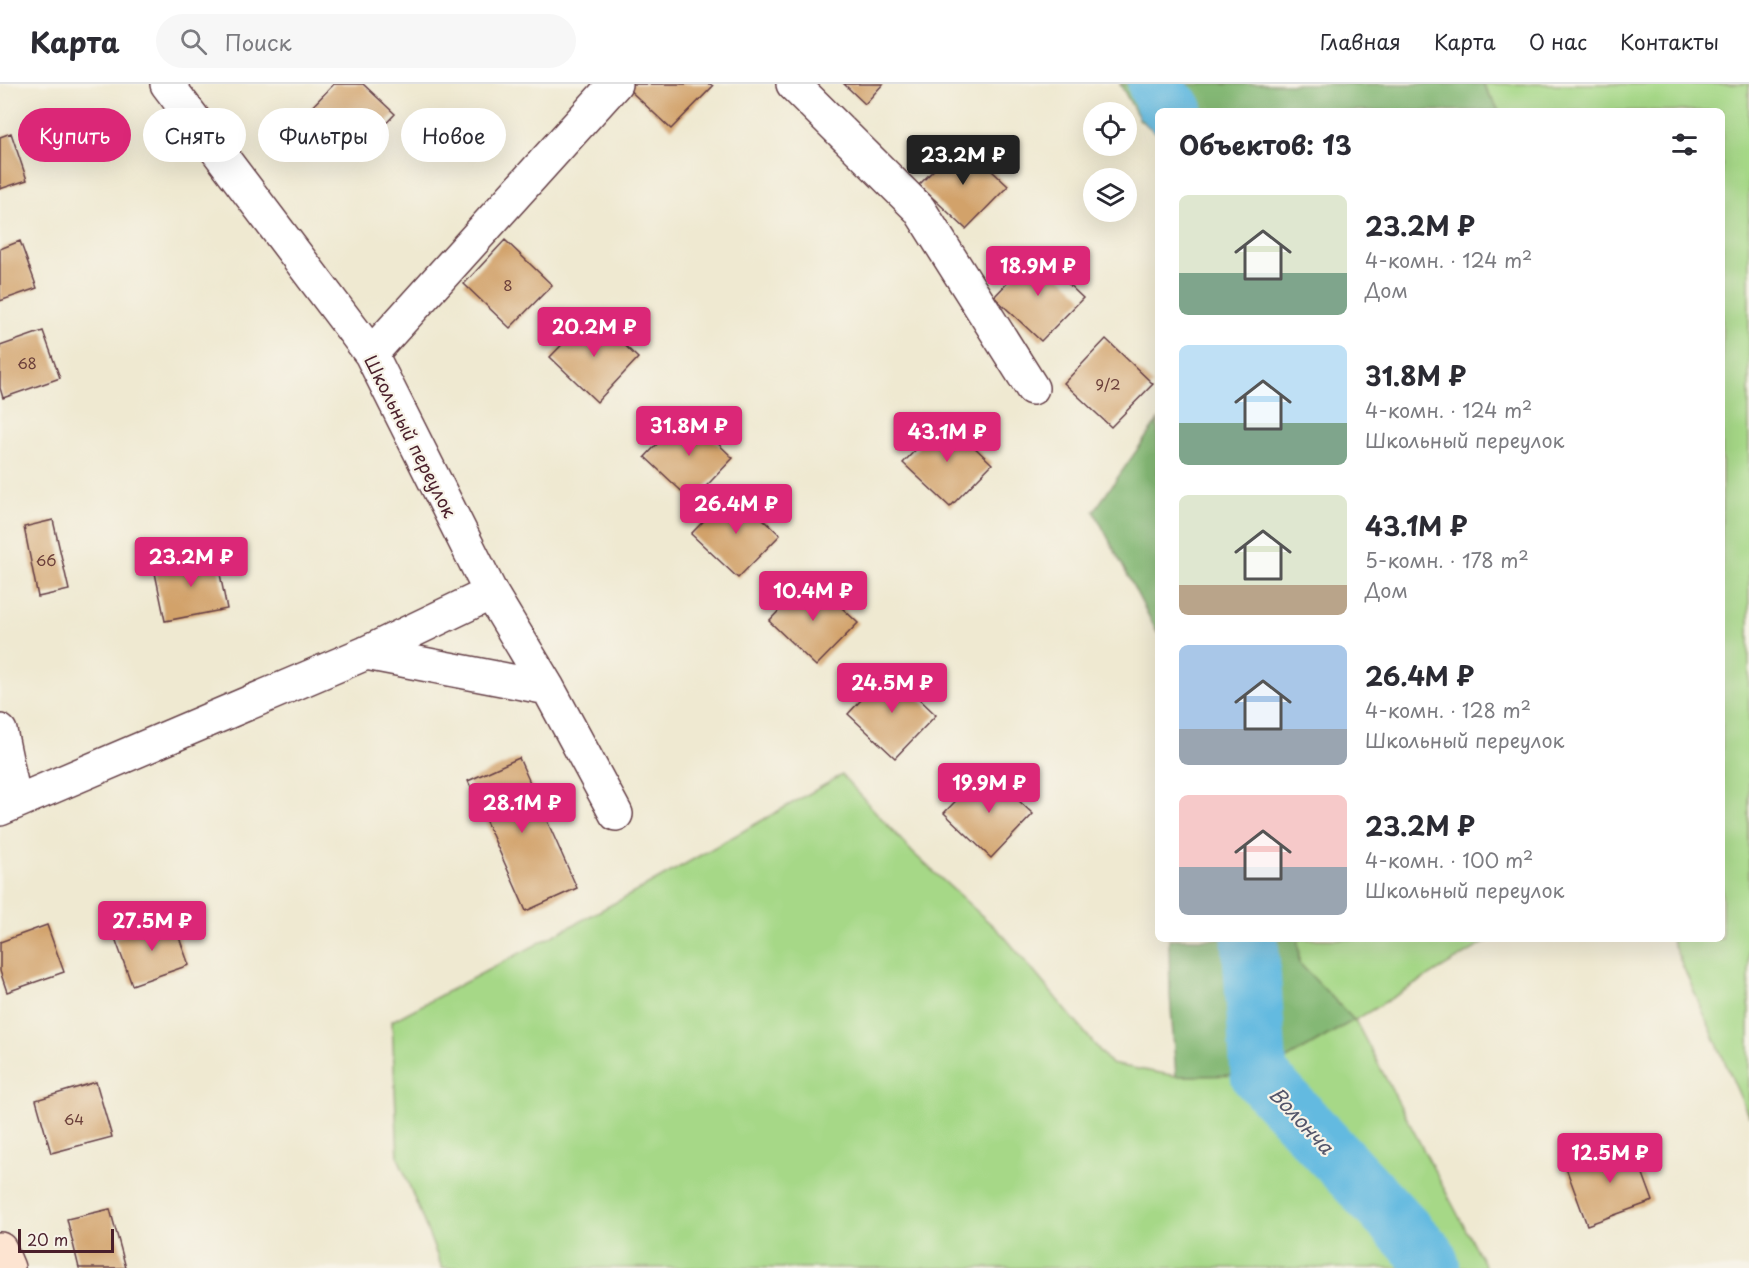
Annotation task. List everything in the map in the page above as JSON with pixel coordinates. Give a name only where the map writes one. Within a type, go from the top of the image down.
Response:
[{"type":"street","name":"Школьный переулок","points":[[167,84],[371,354],[491,593],[548,688],[616,814]]},
{"type":"street","points":[[371,354],[615,84]]},
{"type":"street","points":[[793,84],[919,209],[1032,388]]},
{"type":"street","points":[[0,731],[8,806],[366,653],[491,593]]},
{"type":"street","points":[[366,653],[548,688]]},
{"type":"street","points":[[0,1249],[8,1268]]},
{"type":"green space","points":[[1120,84],[1483,84],[1497,108],[1155,108],[1155,132],[1140,120],[1137,115],[1137,102],[1130,102]]},
{"type":"green space","points":[[1483,84],[1749,84],[1749,1117],[1672,942],[1725,942],[1725,108],[1497,108]]},
{"type":"green space","points":[[1155,424],[1155,628],[1094,511]]},
{"type":"green space","points":[[842,775],[913,853],[1004,936],[1111,1064],[1176,1076],[1259,1075],[1354,1020],[1299,963],[1298,942],[1486,942],[1355,1020],[1486,1268],[442,1268],[398,1157],[392,1021],[639,890]]},
{"type":"green space","points":[[1169,942],[1298,942],[1299,963],[1354,1020],[1259,1075],[1176,1076]]},
{"type":"building","points":[[334,84],[363,84],[389,108],[311,108]]},
{"type":"building","points":[[623,84],[710,84],[713,86],[671,129]]},
{"type":"building","points":[[844,84],[883,84],[865,104]]},
{"type":"building","points":[[389,108],[395,114],[389,120]]},
{"type":"building","points":[[11,133],[18,154],[18,162],[21,162],[27,180],[0,189],[0,137]]},
{"type":"building","points":[[961,142],[1008,186],[966,229],[919,185]]},
{"type":"building","points":[[505,240],[552,285],[510,328],[464,284]]},
{"type":"building","points":[[20,241],[37,288],[0,301],[0,249]]},
{"type":"building","points":[[1036,253],[1083,298],[1041,341],[994,297]]},
{"type":"building","points":[[592,314],[638,358],[597,402],[550,357]]},
{"type":"building","points":[[43,331],[60,378],[3,398],[0,388],[0,346]]},
{"type":"building","points":[[1106,339],[1153,384],[1111,427],[1064,383]]},
{"type":"building","points":[[686,413],[733,458],[692,501],[645,457]]},
{"type":"building","points":[[945,419],[992,464],[950,507],[903,463]]},
{"type":"building","points":[[733,491],[780,535],[738,578],[691,534]]},
{"type":"building","points":[[53,520],[69,590],[38,597],[24,527]]},
{"type":"building","points":[[216,554],[227,609],[165,621],[154,568]]},
{"type":"building","points":[[810,578],[858,623],[816,666],[769,621]]},
{"type":"building","points":[[889,670],[936,715],[895,758],[848,714]]},
{"type":"building","points":[[519,758],[577,888],[526,911],[468,781]]},
{"type":"building","points":[[986,770],[1033,814],[991,858],[944,813]]},
{"type":"building","points":[[172,918],[189,965],[132,985],[115,938]]},
{"type":"building","points":[[47,925],[64,972],[7,992],[0,971],[0,942]]},
{"type":"building","points":[[96,1082],[112,1137],[51,1153],[36,1100]]},
{"type":"building","points":[[1632,1144],[1653,1201],[1587,1225],[1566,1168]]},
{"type":"building","points":[[110,1209],[126,1268],[79,1268],[67,1219]]},
{"type":"waterway","name":"Волонча","points":[[1156,84],[1163,101],[1171,108]]},
{"type":"waterway","name":"Волонча","points":[[1250,942],[1259,1075],[1428,1256],[1432,1268]]}]
